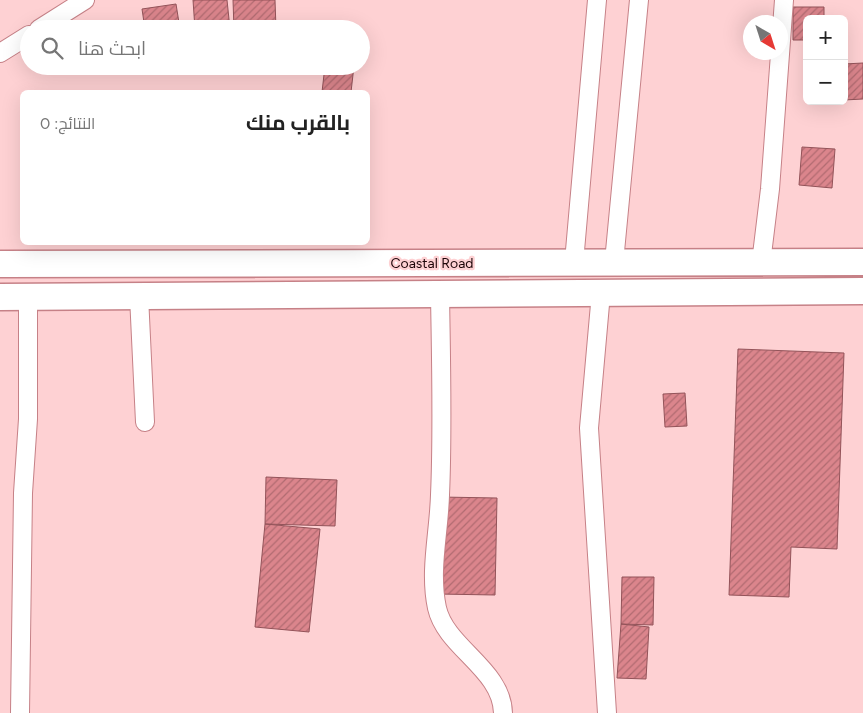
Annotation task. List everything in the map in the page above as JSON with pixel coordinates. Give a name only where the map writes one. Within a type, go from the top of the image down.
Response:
[{"type":"highway","name":"Coastal Road","points":[[0,264],[863,262]]},
{"type":"highway","points":[[0,297],[863,291]]},
{"type":"street","points":[[52,20],[84,0]]},
{"type":"street","points":[[574,262],[597,0]]},
{"type":"street","points":[[614,262],[639,0]]},
{"type":"street","points":[[761,263],[770,189],[784,0]]},
{"type":"street","points":[[0,53],[20,41]]},
{"type":"street","points":[[601,293],[589,428],[607,713]]},
{"type":"street","points":[[440,294],[442,399],[440,497],[433,574],[438,610],[446,628],[484,672],[495,688],[503,713]]},
{"type":"street","points":[[139,296],[144,422]]},
{"type":"street","points":[[20,713],[23,493],[28,418],[28,297]]},
{"type":"building","points":[[193,0],[227,0],[229,20],[194,20]]},
{"type":"building","points":[[233,0],[275,0],[276,20],[234,20]]},
{"type":"building","points":[[176,4],[179,20],[144,20],[142,9]]},
{"type":"building","points":[[793,7],[824,7],[824,15],[803,15],[803,40],[793,40]]},
{"type":"building","points":[[863,63],[863,99],[848,100],[848,64]]},
{"type":"building","points":[[324,75],[353,75],[351,90],[322,90]]},
{"type":"building","points":[[802,147],[835,149],[832,188],[799,185]]},
{"type":"building","points":[[738,349],[844,353],[837,549],[791,547],[789,597],[729,595]]},
{"type":"building","points":[[685,393],[687,426],[665,427],[663,394]]},
{"type":"building","points":[[266,477],[337,480],[335,526],[265,524]]},
{"type":"building","points":[[440,497],[497,498],[495,595],[438,594]]},
{"type":"building","points":[[265,524],[320,529],[309,632],[255,627]]},
{"type":"building","points":[[622,577],[654,577],[653,625],[621,624]]},
{"type":"building","points":[[621,624],[649,627],[646,679],[617,678]]}]
